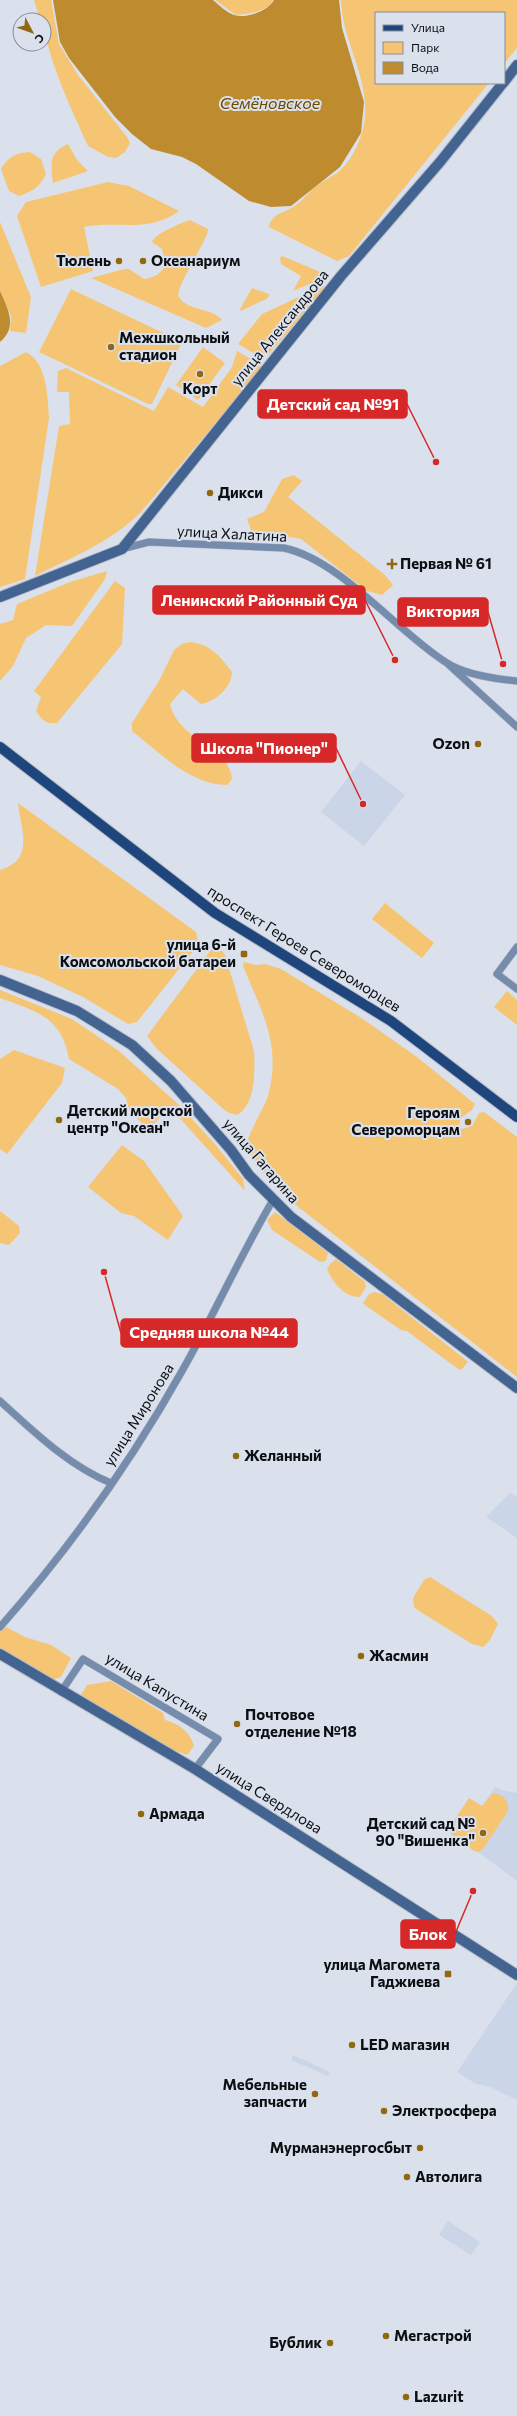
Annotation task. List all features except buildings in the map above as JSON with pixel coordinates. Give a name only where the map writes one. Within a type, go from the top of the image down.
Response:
[{"type":"main road","name":"проспект Героев Североморцев","points":[[0,747],[215,913],[391,1021],[517,1117]]},
{"type":"street","name":"улица Александрова","points":[[505,80],[517,65]]},
{"type":"street","name":"улица Александрова","points":[[0,597],[122,549],[341,276],[440,162],[501,84]]},
{"type":"street","name":"улица Халатина","points":[[122,549],[149,542],[284,548],[300,551],[330,569],[448,664],[492,678],[517,681]]},
{"type":"street","points":[[448,664],[517,727]]},
{"type":"street","points":[[517,947],[497,974],[517,989]]},
{"type":"street","name":"улица Гагарина","points":[[0,980],[77,1011],[132,1044],[171,1081],[273,1200],[311,1234],[356,1264],[517,1388]]},
{"type":"street","name":"улица Миронова","points":[[0,1627],[54,1564],[111,1483],[183,1370],[273,1200]]},
{"type":"street","points":[[0,1401],[29,1428],[91,1475],[111,1483]]},
{"type":"street","name":"улица Свердлова","points":[[0,1654],[61,1692],[195,1769],[517,1975]]},
{"type":"street","name":"улица Капустина","points":[[61,1692],[83,1659],[218,1739],[195,1769]]},
{"type":"shaded area","points":[[361,761],[405,795],[364,846],[321,812]]},
{"type":"shaded area","points":[[510,1493],[517,1497],[517,1538],[486,1517]]},
{"type":"shaded area","name":"Детский сад № 90 \"Вишенка\"","points":[[495,1787],[505,1791],[517,1793],[517,1881],[449,1831],[450,1827],[469,1798],[482,1806]]},
{"type":"shaded area","points":[[517,1983],[517,2100],[490,2087],[476,2084],[457,2072]]},
{"type":"shaded area","points":[[293,2055],[330,2072],[328,2076],[291,2060]]},
{"type":"shaded area","points":[[448,2221],[480,2242],[471,2255],[439,2235]]},
{"type":"green space","points":[[34,0],[51,0],[59,44],[78,75],[127,137],[130,143],[125,152],[116,158],[108,157],[88,146],[68,101],[50,52],[52,52],[52,12],[38,12]]},
{"type":"green space","points":[[215,0],[273,0],[262,10],[236,15]]},
{"type":"green space","points":[[341,0],[517,0],[517,48],[505,63],[505,12],[375,12],[375,84],[488,84],[349,256],[337,261],[269,227],[273,218],[292,208],[316,186],[345,166],[354,153],[360,138],[364,124],[364,93],[361,77],[346,31]]},
{"type":"green space","points":[[68,144],[77,160],[88,171],[53,183],[52,160],[57,151]]},
{"type":"green space","points":[[30,152],[41,159],[46,174],[36,188],[19,196],[9,191],[1,169],[13,156]]},
{"type":"green space","points":[[108,182],[129,186],[179,211],[156,222],[133,225],[97,225],[84,227],[93,271],[41,287],[17,216],[26,202]]},
{"type":"green space","points":[[190,220],[208,229],[204,241],[184,279],[178,295],[186,304],[213,313],[222,320],[206,328],[91,278],[124,269],[129,269],[144,279],[158,274],[166,264],[162,249],[152,242],[168,229]]},
{"type":"green space","points":[[0,222],[31,297],[26,333],[10,331],[11,316],[0,291]]},
{"type":"green space","points":[[282,256],[318,271],[326,277],[293,291],[301,276],[281,264],[280,258]]},
{"type":"green space","points":[[324,285],[323,291],[268,355],[257,355],[238,344],[262,314]]},
{"type":"green space","points":[[252,288],[269,294],[268,298],[241,311],[240,309]]},
{"type":"green space","name":"Межшкольный стадион","points":[[71,289],[182,342],[152,404],[148,404],[39,352]]},
{"type":"green space","name":"Корт","points":[[203,347],[225,363],[198,400],[176,385]]},
{"type":"green space","points":[[237,351],[263,366],[141,512],[117,532],[91,548],[35,576],[59,426],[70,424],[69,392],[57,392],[58,371],[66,368],[154,411],[168,387],[203,407],[232,367]]},
{"type":"green space","points":[[26,352],[33,357],[42,372],[47,391],[49,418],[25,579],[0,587],[0,366]]},
{"type":"green space","points":[[294,475],[302,481],[288,497],[385,575],[393,585],[382,595],[367,591],[301,539],[251,530],[247,519],[264,512],[282,479]]},
{"type":"green space","points":[[107,571],[105,579],[72,626],[46,625],[26,638],[13,666],[0,681],[0,624],[13,620],[17,604],[70,582]]},
{"type":"green space","points":[[115,581],[125,588],[122,644],[57,723],[47,722],[42,719],[36,711],[41,697],[34,691]]},
{"type":"green space","points":[[190,642],[203,645],[214,652],[232,672],[231,678],[222,693],[206,703],[201,704],[183,689],[170,704],[175,716],[183,727],[223,759],[229,768],[232,779],[227,785],[213,784],[200,780],[176,766],[132,731],[132,723],[159,681],[174,650],[182,644]]},
{"type":"green space","points":[[18,803],[196,932],[198,941],[194,950],[137,1022],[128,1024],[83,997],[38,976],[0,965],[0,870],[11,865],[18,859],[22,851],[23,834]]},
{"type":"green space","points":[[385,903],[434,943],[422,958],[372,919]]},
{"type":"green space","points":[[211,950],[222,951],[225,955],[254,1051],[254,1076],[251,1095],[248,1103],[237,1115],[227,1112],[220,1106],[156,1048],[147,1036]]},
{"type":"green space","points":[[244,962],[256,965],[265,964],[281,969],[363,1019],[417,1057],[475,1104],[472,1110],[461,1118],[459,1125],[462,1129],[472,1126],[479,1113],[484,1112],[517,1137],[517,1377],[297,1206],[261,1169],[250,1153],[247,1142],[268,1096],[272,1078],[273,1061],[268,1030],[243,966]]},
{"type":"green space","points":[[0,990],[72,1019],[119,1051],[180,1106],[214,1143],[243,1179],[245,1191],[177,1115],[166,1109],[150,1130],[129,1111],[126,1098],[118,1089],[69,1059],[66,1045],[54,1025],[36,1012],[0,998]]},
{"type":"green space","points":[[507,991],[517,1000],[517,1025],[494,1007]]},
{"type":"green space","points":[[14,1050],[65,1068],[62,1083],[7,1154],[0,1149],[0,1059]]},
{"type":"green space","points":[[122,1145],[144,1161],[183,1216],[168,1240],[134,1216],[121,1213],[88,1187]]},
{"type":"green space","points":[[0,1211],[19,1226],[20,1233],[9,1245],[0,1243]]},
{"type":"green space","points":[[275,1212],[328,1253],[326,1261],[320,1262],[272,1230],[267,1220]]},
{"type":"green space","points":[[336,1259],[365,1282],[366,1287],[360,1297],[349,1295],[344,1292],[332,1279],[327,1269]]},
{"type":"green space","points":[[374,1292],[382,1294],[468,1362],[461,1370],[458,1369],[407,1331],[401,1330],[366,1306],[363,1303],[369,1294]]},
{"type":"green space","points":[[430,1577],[492,1616],[498,1624],[490,1640],[483,1647],[472,1644],[414,1607],[413,1598],[424,1580]]},
{"type":"green space","points":[[6,1627],[25,1637],[51,1645],[71,1658],[61,1677],[51,1680],[0,1651],[0,1631]]},
{"type":"green space","points":[[111,1681],[163,1713],[165,1720],[170,1721],[183,1729],[190,1737],[194,1746],[187,1755],[169,1748],[82,1698],[81,1695],[87,1685]]},
{"type":"green space","points":[[493,1793],[505,1798],[508,1811],[483,1849],[479,1852],[474,1851],[451,1834],[450,1827],[469,1798],[482,1806]]},
{"type":"water","name":"Семёновское","points":[[53,0],[213,0],[228,12],[234,15],[244,16],[262,11],[274,0],[339,0],[342,28],[364,102],[361,133],[340,167],[291,206],[271,207],[249,201],[196,164],[182,157],[151,149],[132,134],[115,117],[69,58],[60,42]]},
{"type":"water","points":[[0,291],[6,304],[10,324],[9,330],[0,342]]},
{"type":"place","name":"Тюлень","points":[[119,261]]},
{"type":"place","name":"Океанариум","points":[[143,261]]},
{"type":"place","name":"Межшкольный стадион","points":[[111,347]]},
{"type":"place","name":"Корт","points":[[200,374]]},
{"type":"place","name":"Детский сад №91","points":[[436,462]]},
{"type":"place","name":"Дикси","points":[[210,493]]},
{"type":"place","name":"Первая № 61","points":[[392,564]]},
{"type":"place","name":"Ленинский Районный Суд","points":[[395,660]]},
{"type":"place","name":"Виктория","points":[[503,664]]},
{"type":"place","name":"Ozon","points":[[478,744]]},
{"type":"place","name":"Школа \"Пионер\"","points":[[363,804]]},
{"type":"place","name":"улица 6-й Комсомольской батареи","points":[[244,954]]},
{"type":"place","name":"Детский морской центр \"Океан\"","points":[[59,1120]]},
{"type":"place","name":"Героям Cевероморцам","points":[[468,1122]]},
{"type":"place","name":"Средняя школа №44","points":[[104,1272]]},
{"type":"place","name":"Желанный","points":[[236,1456]]},
{"type":"place","name":"Жасмин","points":[[361,1656]]},
{"type":"place","name":"Почтовое отделение №18","points":[[237,1724]]},
{"type":"place","name":"Армада","points":[[141,1814]]},
{"type":"place","name":"Детский сад № 90 \"Вишенка\"","points":[[483,1833]]},
{"type":"place","name":"Блок","points":[[473,1891]]},
{"type":"place","name":"улица Магомета Гаджиева","points":[[448,1974]]},
{"type":"place","name":"LED магазин","points":[[352,2045]]},
{"type":"place","name":"Мебельные запчасти","points":[[315,2094]]},
{"type":"place","name":"Электросфера","points":[[384,2111]]},
{"type":"place","name":"Мурманэнергосбыт","points":[[420,2148]]},
{"type":"place","name":"Автолига","points":[[407,2177]]},
{"type":"place","name":"Мегастрой","points":[[386,2336]]},
{"type":"place","name":"Бублик","points":[[330,2343]]},
{"type":"place","name":"Lazurit","points":[[406,2397]]}]
